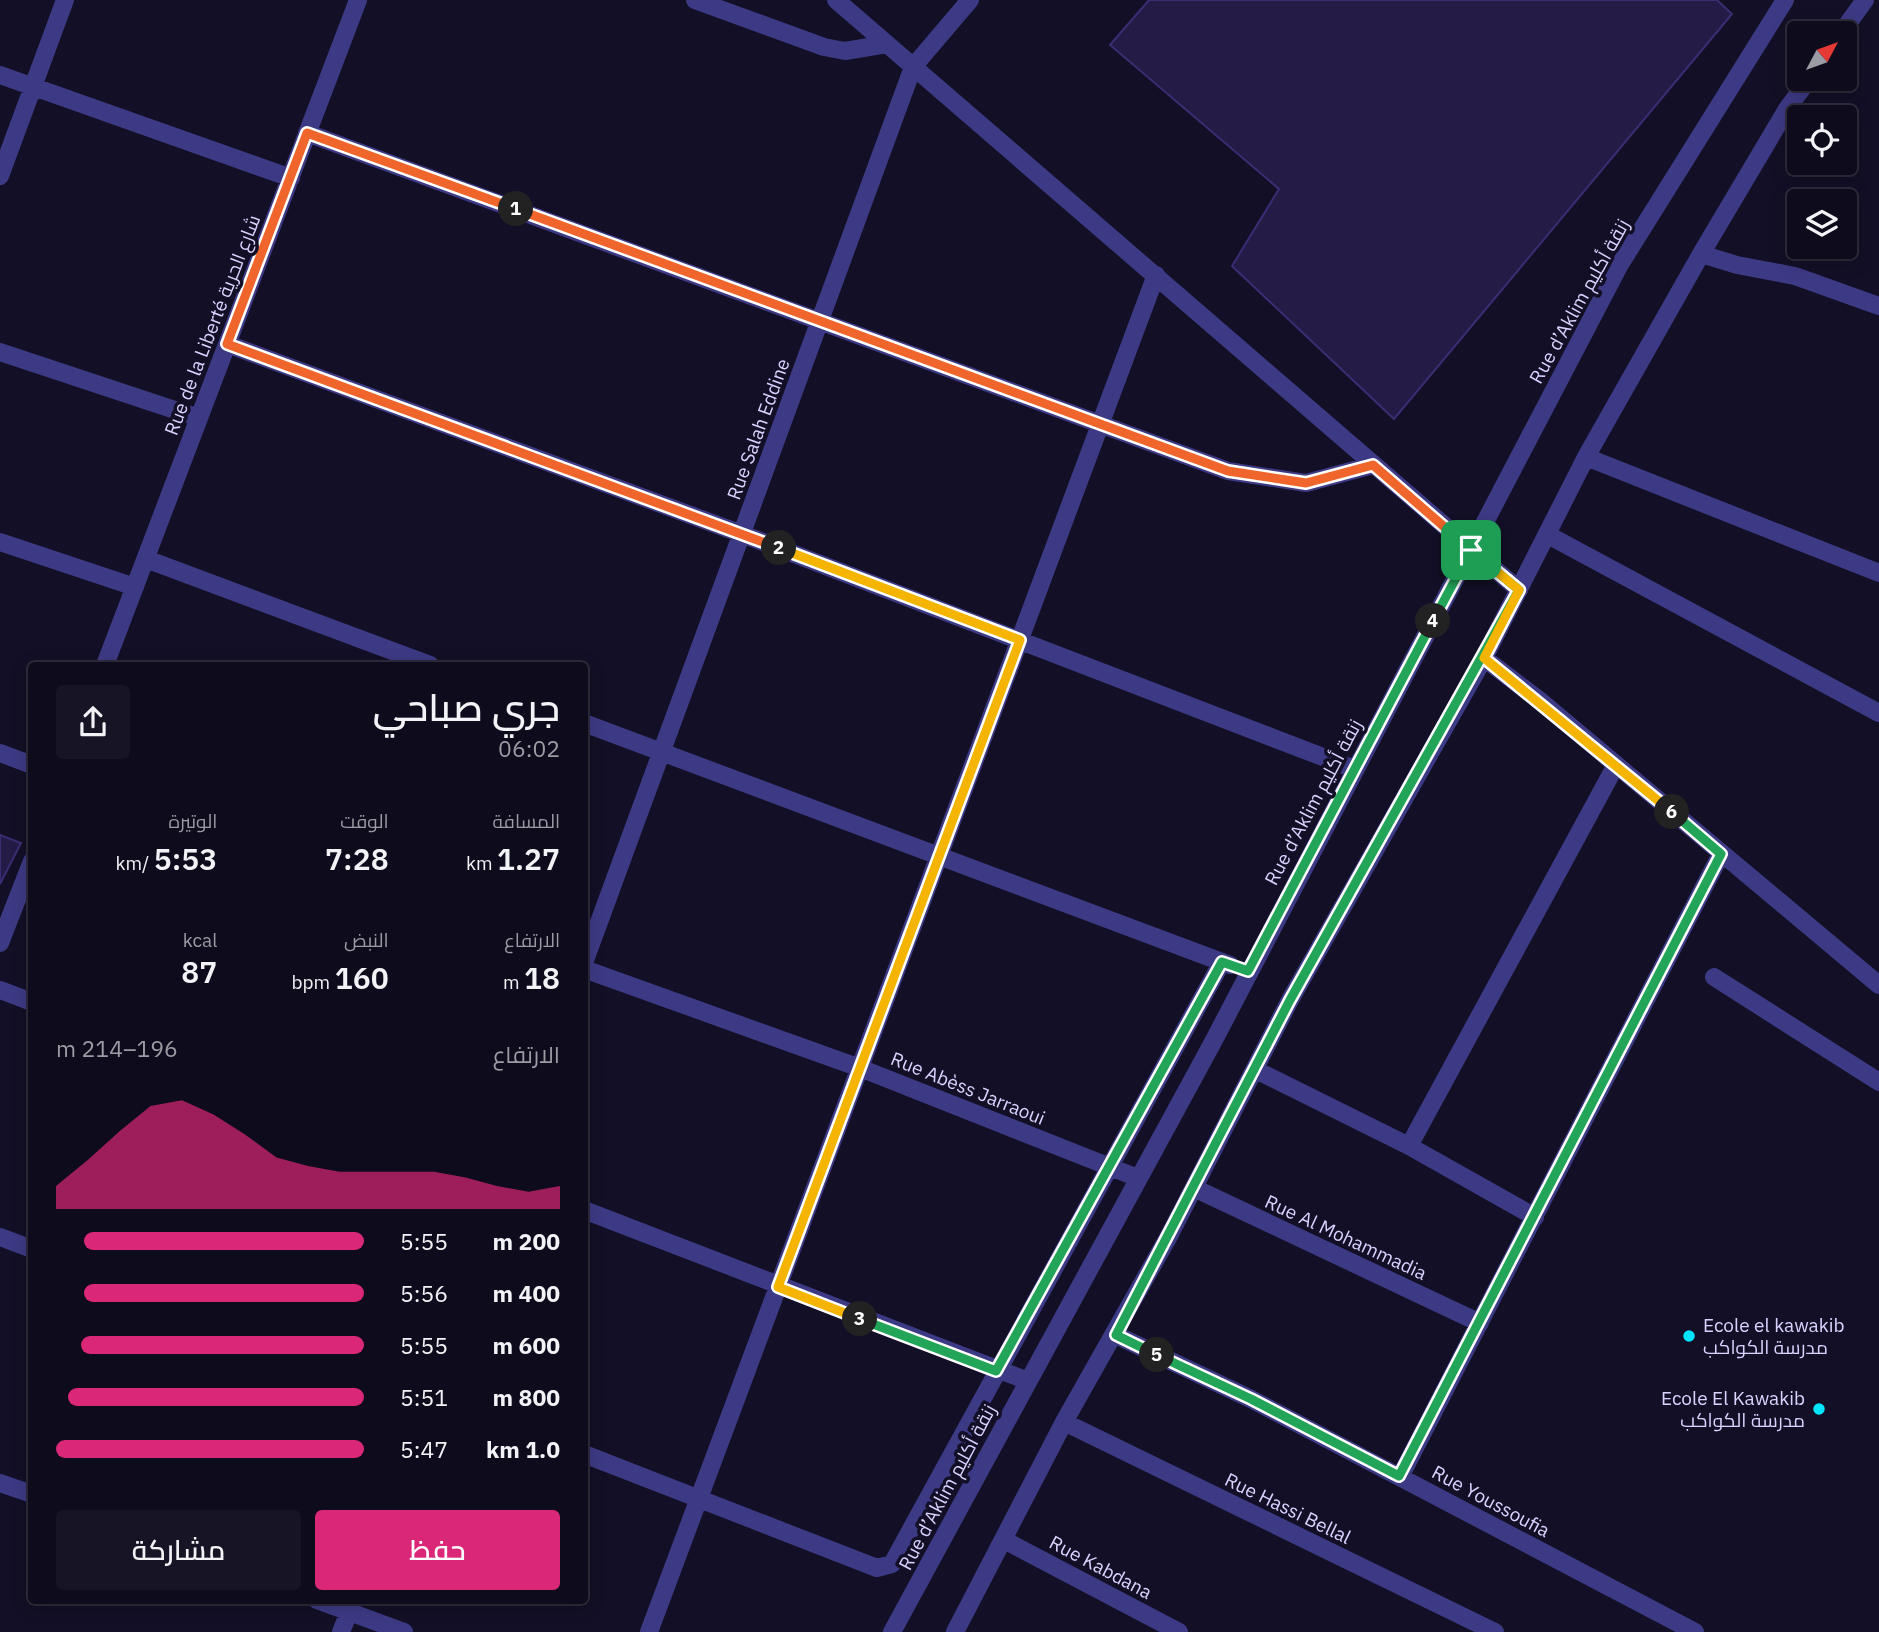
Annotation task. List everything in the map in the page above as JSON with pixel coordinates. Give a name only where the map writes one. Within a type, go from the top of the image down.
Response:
[{"type":"street","points":[[0,176],[65,0]]},
{"type":"street","name":"Rue de la Liberté شارع الحرية","points":[[107,662],[358,0]]},
{"type":"street","points":[[695,0],[824,47],[845,51],[887,44]]},
{"type":"street","points":[[835,0],[1519,590]]},
{"type":"street","name":"Rue Salah Eddine","points":[[588,952],[914,67],[970,0]]},
{"type":"street","name":"Rue d’Aklim زنقة أكليم","points":[[892,1632],[1138,1178],[1619,266],[1785,0]]},
{"type":"street","points":[[1850,21],[1865,0]]},
{"type":"street","points":[[0,75],[291,178]]},
{"type":"street","points":[[955,1632],[1064,1422],[1116,1335],[1194,1188],[1290,1000],[1484,658],[1586,457],[1701,254],[1800,91]]},
{"type":"street","points":[[307,133],[1228,471],[1306,483],[1373,465]]},
{"type":"street","points":[[1701,254],[1737,265],[1795,276],[1879,306]]},
{"type":"street","points":[[649,1632],[1156,275]]},
{"type":"street","points":[[227,344],[742,534],[1354,769]]},
{"type":"street","points":[[0,352],[199,418]]},
{"type":"street","points":[[1586,457],[1879,573]]},
{"type":"street","points":[[1548,535],[1879,713]]},
{"type":"street","points":[[0,542],[135,587]]},
{"type":"street","points":[[146,559],[422,662]]},
{"type":"street","points":[[1484,658],[1879,985]]},
{"type":"street","points":[[588,724],[1248,971]]},
{"type":"street","points":[[0,753],[28,764]]},
{"type":"street","points":[[1409,1146],[1616,765]]},
{"type":"street","points":[[1399,1476],[1721,854]]},
{"type":"street","points":[[0,943],[28,870]]},
{"type":"street","points":[[588,1455],[877,1568],[885,1567],[897,1558],[996,1371],[1222,962]]},
{"type":"street","name":"Rue Abèss Jarraoui","points":[[588,970],[860,1068],[1138,1178]]},
{"type":"street","points":[[1714,977],[1879,1082]]},
{"type":"street","points":[[0,990],[28,1000]]},
{"type":"street","points":[[1256,1070],[1409,1146],[1535,1217]]},
{"type":"street","name":"Rue Al Mohammadia","points":[[1194,1188],[1480,1323]]},
{"type":"street","points":[[588,1212],[996,1371],[1028,1381]]},
{"type":"street","points":[[0,1237],[28,1248]]},
{"type":"street","name":"Rue Youssoufia","points":[[1116,1335],[1251,1399],[1695,1632]]},
{"type":"street","name":"Rue Hassi Bellal","points":[[1064,1422],[1494,1632]]},
{"type":"street","points":[[0,1483],[28,1493]]},
{"type":"street","name":"Rue Kabdana","points":[[1004,1540],[1179,1632]]},
{"type":"street","points":[[341,1632],[352,1605],[404,1632]]},
{"type":"building","points":[[1149,0],[1717,0],[1732,14],[1394,419],[1232,266],[1279,189],[1110,45]]},
{"type":"building","points":[[0,835],[21,843],[0,884]]},
{"type":"place","name":"Ecole el kawakib مدرسة الكواكب","points":[[1689,1336]]},
{"type":"place","name":"Ecole El Kawakib مدرسة الكواكب","points":[[1819,1409]]},
{"type":"route","points":[[1471,550],[1373,465],[1306,483],[1228,471],[307,133],[227,344],[1020,640],[778,1287],[996,1371],[1222,962],[1248,971],[1471,550],[1519,590],[1484,658],[1290,1000],[1116,1335],[1251,1399],[1399,1476],[1721,854],[1539,700],[1484,658],[1519,590],[1471,550]]}]
